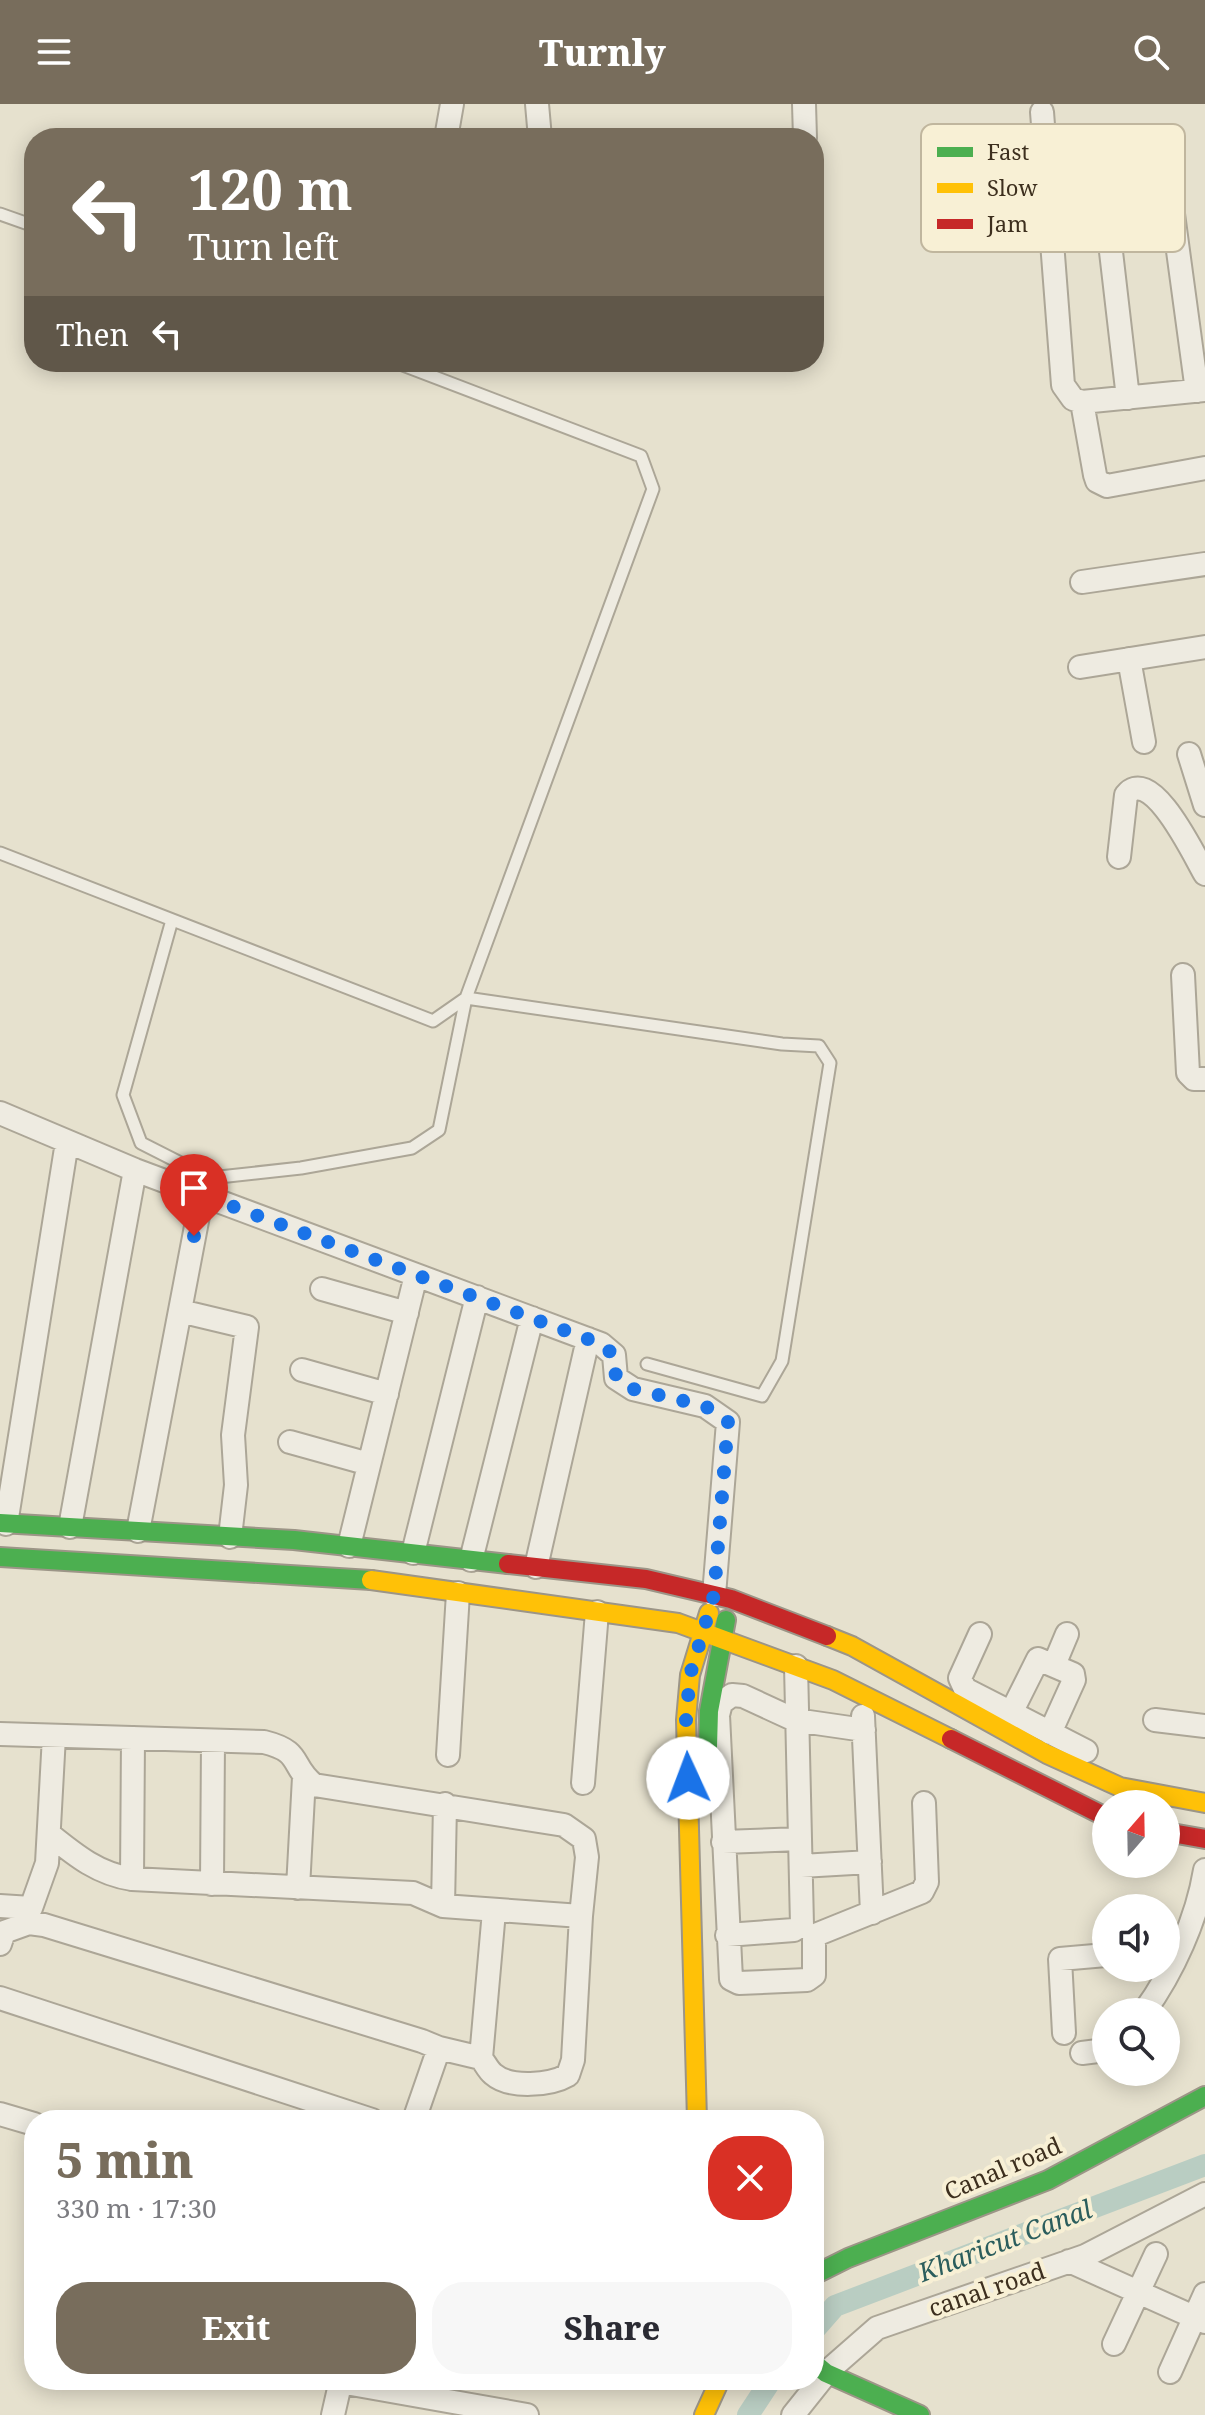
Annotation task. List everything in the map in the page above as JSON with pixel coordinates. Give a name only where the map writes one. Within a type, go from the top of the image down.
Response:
[{"type":"street","points":[[448,128],[452,104]]},
{"type":"street","points":[[537,104],[539,128]]},
{"type":"street","points":[[804,104],[805,128]]},
{"type":"street","points":[[1042,112],[1043,124]]},
{"type":"street","points":[[1053,252],[1063,385],[1073,399],[1082,402],[1201,390],[1180,252]]},
{"type":"street","points":[[1111,252],[1128,398]]},
{"type":"street","points":[[1082,402],[1095,475],[1102,484],[1107,486],[1205,468]]},
{"type":"street","points":[[1082,582],[1205,564]]},
{"type":"street","points":[[1080,667],[1205,647]]},
{"type":"street","points":[[1129,659],[1144,742]]},
{"type":"street","points":[[1189,754],[1205,805]]},
{"type":"street","points":[[1119,857],[1126,795],[1134,789],[1143,789],[1159,799],[1205,874]]},
{"type":"street","points":[[1183,975],[1188,1073],[1194,1079],[1205,1079]]},
{"type":"street","points":[[0,1113],[135,1170],[601,1344],[614,1355],[616,1378],[633,1389],[705,1406],[728,1422],[723,1597],[712,1636],[706,1806],[712,2110]]},
{"type":"street","points":[[67,1142],[3,1523],[349,1546],[646,1579],[723,1597],[852,1646],[1019,1724],[1050,1733],[1086,1751]]},
{"type":"street","points":[[70,1527],[135,1170]]},
{"type":"street","points":[[138,1531],[202,1195]]},
{"type":"street","points":[[349,1546],[416,1275]]},
{"type":"street","points":[[322,1289],[407,1313]]},
{"type":"street","points":[[413,1553],[477,1297]]},
{"type":"street","points":[[180,1311],[247,1327],[233,1435],[236,1485],[230,1537]]},
{"type":"street","points":[[471,1560],[532,1318]]},
{"type":"street","points":[[536,1567],[588,1339]]},
{"type":"street","points":[[302,1370],[387,1394]]},
{"type":"street","points":[[290,1442],[369,1464]]},
{"type":"street","points":[[0,1557],[360,1579],[678,1623],[796,1666],[863,1695],[1092,1810]]},
{"type":"street","points":[[448,1755],[458,1593]]},
{"type":"street","points":[[583,1783],[597,1612]]},
{"type":"street","points":[[980,1634],[960,1678],[962,1685],[1120,1787],[1205,1803]]},
{"type":"street","points":[[1054,1665],[1067,1634]]},
{"type":"street","points":[[697,2110],[686,1720],[690,1675],[712,1636]]},
{"type":"street","points":[[1019,1724],[1035,1660],[1054,1665],[1075,1677],[1050,1733]]},
{"type":"street","points":[[727,1935],[794,1930],[802,1925],[796,1666]]},
{"type":"street","points":[[864,1730],[795,1720],[743,1696],[732,1695],[721,1703],[718,1715],[731,1979],[739,1983],[807,1980],[814,1975],[814,1939],[818,1934],[924,1888],[924,1803]]},
{"type":"street","points":[[863,1695],[872,1913]]},
{"type":"street","points":[[1155,1720],[1205,1726]]},
{"type":"street","points":[[0,1734],[213,1741],[283,1747],[295,1756],[304,1777],[298,1888]]},
{"type":"street","points":[[0,1944],[4,1932],[30,1915],[45,1872],[54,1736]]},
{"type":"street","points":[[132,1879],[133,1738]]},
{"type":"street","points":[[212,1884],[213,1741]]},
{"type":"street","points":[[304,1777],[314,1785],[542,1819],[564,1825],[584,1839],[587,1857],[573,2060],[568,2075],[554,2083],[505,2081],[493,2075],[481,2058],[494,1911]]},
{"type":"street","points":[[443,1906],[445,1804]]},
{"type":"street","points":[[49,1834],[85,1862],[113,1876],[132,1879],[413,1893],[443,1906],[581,1916]]},
{"type":"street","points":[[1180,1835],[1205,1839]]},
{"type":"street","points":[[723,1842],[800,1839]]},
{"type":"street","points":[[801,1866],[870,1862]]},
{"type":"street","points":[[1180,1934],[1202,1890],[1205,1870]]},
{"type":"street","points":[[0,1906],[439,2048],[481,2058]]},
{"type":"street","points":[[1064,2033],[1060,1959],[1092,1956]]},
{"type":"street","points":[[0,1998],[342,2110]]},
{"type":"street","points":[[417,2110],[439,2048]]},
{"type":"street","points":[[1082,2053],[1092,2052]]},
{"type":"street","name":"Canal road","points":[[824,2270],[1048,2180],[1205,2096]]},
{"type":"street","points":[[0,2114],[24,2121]]},
{"type":"street","name":"canal road","points":[[824,2371],[877,2328],[1069,2261],[1200,2201]]},
{"type":"street","points":[[1114,2344],[1156,2254]]},
{"type":"street","points":[[1069,2261],[1200,2320]]},
{"type":"street","points":[[1170,2372],[1200,2320],[1205,2294]]},
{"type":"street","points":[[824,2380],[920,2415]]},
{"type":"street","points":[[824,2383],[842,2400]]},
{"type":"street","points":[[333,2415],[338,2390]]},
{"type":"street","points":[[390,2390],[527,2415]]},
{"type":"street","points":[[704,2415],[715,2390]]},
{"type":"street","name":"canal road","points":[[793,2415],[809,2390]]},
{"type":"lane","points":[[0,214],[24,222]]},
{"type":"lane","points":[[172,920],[123,1095],[141,1143],[210,1178],[301,1168],[412,1148],[439,1130],[466,998],[653,489],[641,456],[421,372]]},
{"type":"lane","points":[[0,853],[433,1021],[466,998],[782,1044],[819,1046],[830,1063],[782,1361],[762,1396],[647,1364]]},
{"type":"waterway","name":"Kharicut Canal","points":[[824,2319],[835,2306],[1205,2165]]},
{"type":"waterway","name":"Kharicut Canal","points":[[748,2415],[764,2390]]},
{"type":"traffic: fast","points":[[0,1523],[294,1540],[508,1564]]},
{"type":"traffic: fast","points":[[0,1557],[371,1580]]},
{"type":"traffic: fast","points":[[707,1782],[709,1711],[726,1620]]},
{"type":"traffic: fast","points":[[824,2270],[1048,2180],[1205,2096]]},
{"type":"traffic: fast","points":[[824,2371],[920,2415]]},
{"type":"traffic: slow","points":[[371,1580],[678,1623],[833,1680],[951,1739]]},
{"type":"traffic: slow","points":[[697,2110],[686,1720],[690,1675],[709,1613]]},
{"type":"traffic: slow","points":[[827,1636],[852,1646],[1047,1754],[1120,1787],[1205,1803]]},
{"type":"traffic: slow","points":[[704,2415],[715,2390]]},
{"type":"traffic: jam","points":[[508,1564],[646,1579],[731,1599],[827,1636]]},
{"type":"traffic: jam","points":[[951,1739],[1092,1810]]},
{"type":"traffic: jam","points":[[1180,1835],[1205,1839]]},
{"type":"route","points":[[194,1236],[202,1195],[601,1344],[614,1355],[616,1378],[633,1389],[705,1406],[728,1422],[714,1595],[690,1675],[686,1720],[688,1778]]}]
